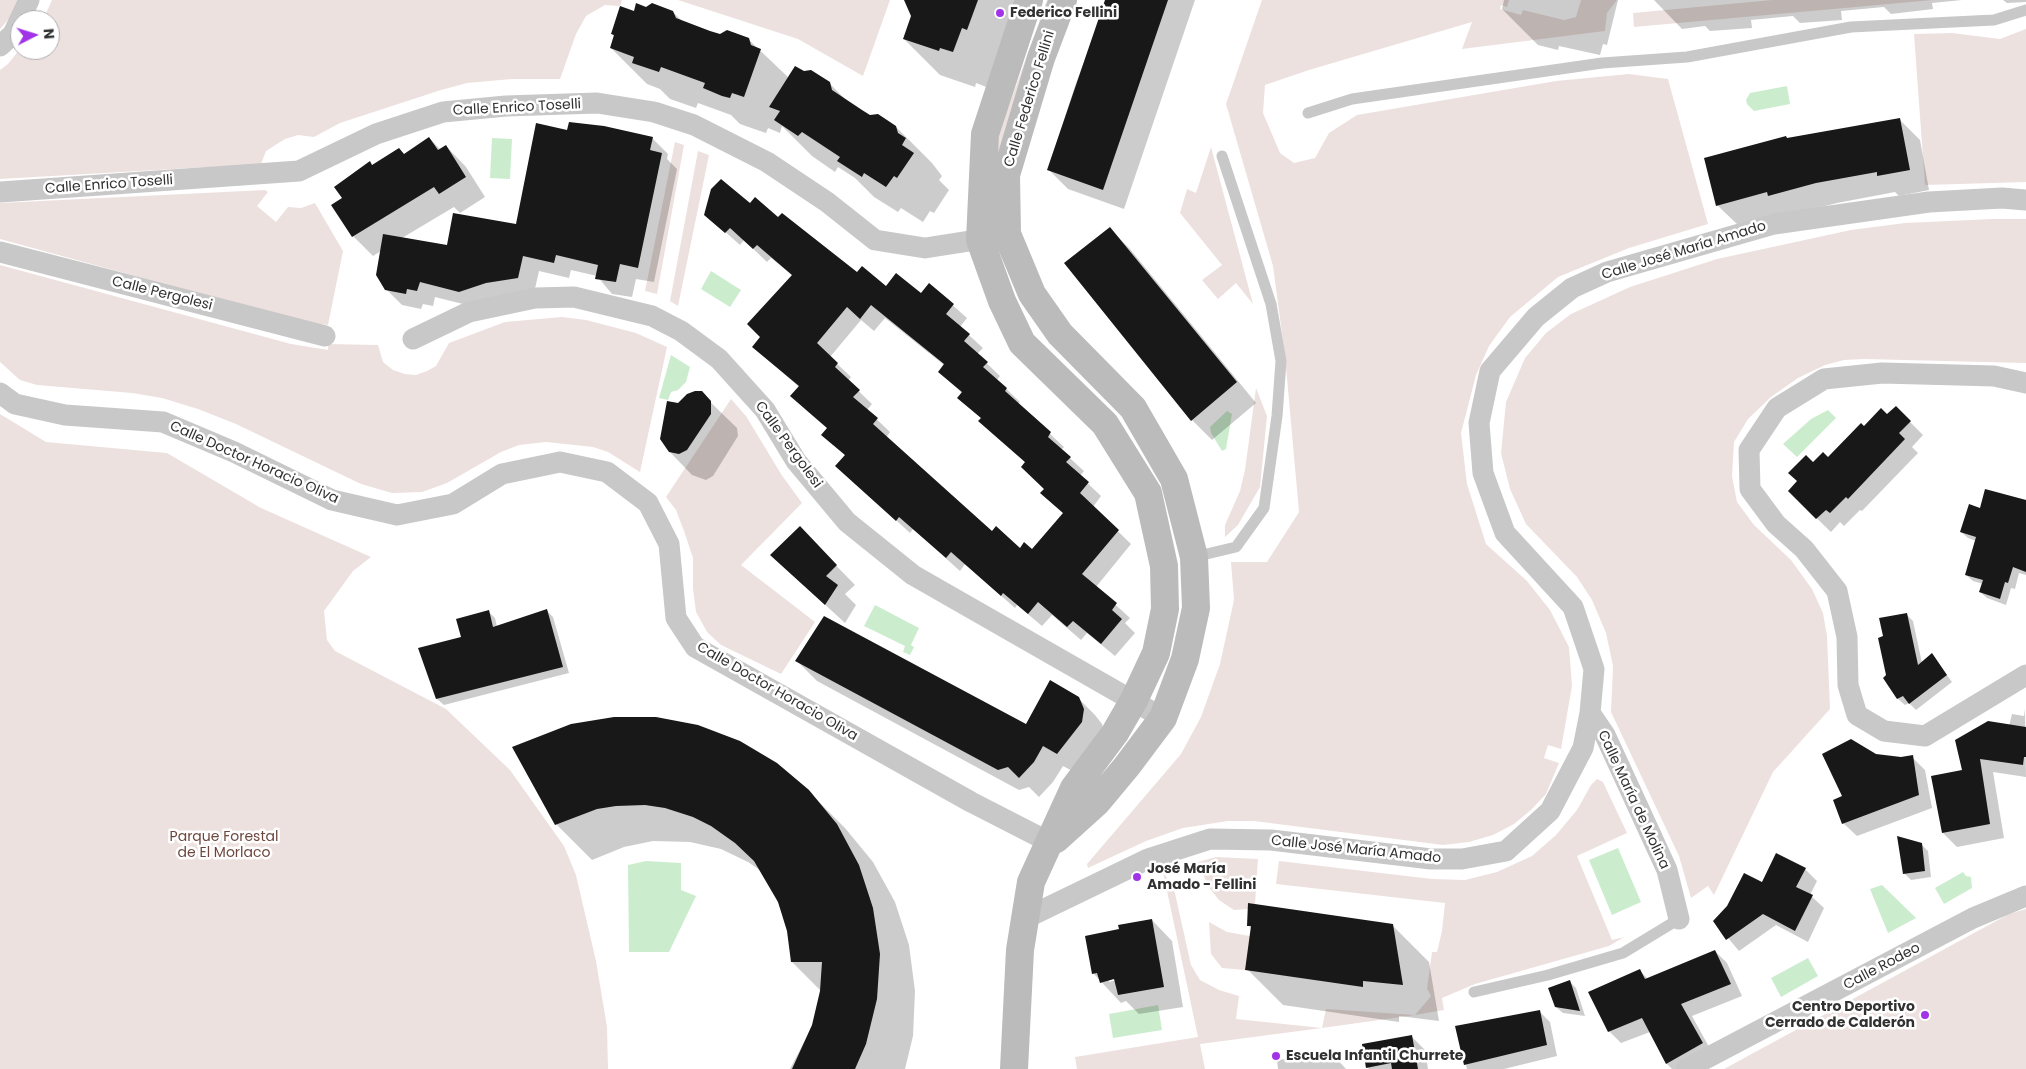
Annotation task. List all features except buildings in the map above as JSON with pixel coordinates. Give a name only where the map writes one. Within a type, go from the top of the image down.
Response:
[{"type":"street","points":[[0,46],[12,34],[29,0]]},
{"type":"street","name":"Calle Federico Fellini","points":[[1014,1069],[1020,950],[1031,882],[1051,843],[1074,788],[1115,733],[1134,700],[1156,653],[1165,609],[1164,566],[1148,492],[1106,424],[1022,343],[1002,301],[980,240],[985,134],[1029,0]]},
{"type":"street","name":"Calle Federico Fellini","points":[[1051,843],[1097,802],[1163,718],[1185,659],[1196,608],[1194,557],[1174,479],[1133,408],[1060,334],[1032,294],[1007,234],[1006,174],[1041,58],[1063,0]]},
{"type":"street","name":"Calle Enrico Toselli","points":[[0,192],[299,172],[376,134],[443,112],[506,106],[597,103],[654,112],[694,125],[767,162],[826,202],[875,240],[926,248],[1007,234]]},
{"type":"street","name":"Calle José María Amado","points":[[1026,918],[1148,859],[1210,839],[1271,840],[1431,859],[1462,859],[1506,851],[1550,811],[1583,748],[1590,713],[1594,668],[1574,606],[1505,533],[1482,473],[1479,423],[1490,371],[1536,317],[1572,288],[1607,272],[1774,224],[1929,202],[2002,198],[2026,200]]},
{"type":"street","name":"Calle Pergolesi","points":[[0,252],[325,336]]},
{"type":"street","name":"Calle Pergolesi","points":[[413,339],[468,312],[535,298],[574,297],[652,316],[681,331],[719,359],[766,410],[796,461],[848,522],[912,576],[1163,718]]},
{"type":"street","points":[[2026,382],[1994,376],[1882,372],[1824,380],[1777,408],[1749,450],[1750,489],[1776,524],[1804,549],[1837,591],[1848,637],[1848,686],[1857,715],[1884,731],[1925,736],[2026,675]]},
{"type":"street","name":"Calle Doctor Horacio Oliva","points":[[0,393],[15,404],[65,414],[164,422],[234,452],[332,500],[397,515],[453,504],[502,474],[560,462],[607,472],[648,502],[669,544],[676,618],[695,647],[962,797],[1051,843]]},
{"type":"street","name":"Calle María de Molina","points":[[1590,713],[1604,735],[1667,870],[1679,919]]},
{"type":"street","name":"Calle Rodeo","points":[[1686,1069],[1972,918],[2026,896]]},
{"type":"lane","points":[[1308,113],[1352,100],[1602,63],[1687,57],[1851,27],[1994,20],[2026,10]]},
{"type":"lane","points":[[1194,557],[1236,547],[1264,508],[1277,416],[1281,361],[1272,304],[1222,156]]},
{"type":"lane","points":[[1474,992],[1548,975],[1623,953],[1679,919]]},
{"type":"green space","points":[[0,0],[19,0],[14,10],[10,10],[10,17],[0,29]]},
{"type":"green space","points":[[52,0],[622,0],[620,6],[605,5],[586,16],[576,34],[560,79],[512,79],[467,83],[441,90],[340,123],[314,137],[298,135],[285,139],[266,151],[261,164],[0,179],[0,70],[11,60],[60,60],[60,10],[48,10]]},
{"type":"green space","points":[[678,0],[890,0],[863,76],[798,39]]},
{"type":"green space","points":[[1047,0],[1052,0],[1001,161],[996,160],[999,133]]},
{"type":"green space","points":[[1262,0],[1509,0],[1507,7],[1501,5],[1500,9],[1521,15],[1523,10],[1564,20],[1576,17],[1581,0],[1617,0],[1607,13],[1605,31],[1462,49],[1472,22],[1309,70],[1265,85],[1263,113],[1280,153],[1294,163],[1315,158],[1329,133],[1357,115],[1556,81],[1629,74],[1668,79],[1708,224],[1629,248],[1558,277],[1510,317],[1489,346],[1476,375],[1461,433],[1467,484],[1486,544],[1527,581],[1550,610],[1569,647],[1572,686],[1561,749],[1548,745],[1544,758],[1559,763],[1546,794],[1531,810],[1514,824],[1493,835],[1469,842],[1443,845],[1254,821],[1228,821],[1183,828],[1146,841],[1088,868],[1087,864],[1181,754],[1201,717],[1220,664],[1234,600],[1231,562],[1267,562],[1299,512],[1285,356],[1273,266],[1226,104]]},
{"type":"green space","points":[[1772,0],[1933,0],[1634,27],[1633,13]]},
{"type":"green space","points":[[2026,29],[2026,182],[1925,185],[1914,34],[1952,33],[2000,39]]},
{"type":"green space","points":[[675,142],[684,145],[657,294],[645,291]]},
{"type":"green space","points":[[1211,147],[1253,304],[1236,283],[1218,299],[1202,280],[1222,265],[1180,213],[1187,189],[1196,193]]},
{"type":"green space","points":[[698,151],[709,155],[678,306],[670,301]]},
{"type":"green space","points":[[265,190],[268,192],[257,206],[276,222],[288,207],[301,208],[315,203],[343,251],[328,325],[299,321],[0,239],[0,203]]},
{"type":"green space","points":[[2026,219],[2026,363],[1864,359],[1844,360],[1825,365],[1798,378],[1771,397],[1748,419],[1734,442],[1732,476],[1737,502],[1754,525],[1791,560],[1812,589],[1823,613],[1827,636],[1830,709],[1773,772],[1714,895],[1708,886],[1691,898],[1679,856],[1611,712],[1613,666],[1606,633],[1592,600],[1577,577],[1526,524],[1510,489],[1501,453],[1506,402],[1525,358],[1546,333],[1571,314],[1630,287],[1717,259],[1851,230],[1905,223]]},
{"type":"green space","points":[[0,265],[291,344],[328,350],[328,344],[378,345],[383,362],[393,370],[405,374],[416,375],[427,371],[436,366],[449,343],[505,322],[562,317],[586,320],[636,333],[667,347],[640,472],[608,452],[593,447],[546,442],[519,445],[501,452],[447,483],[422,492],[392,493],[361,484],[236,424],[198,409],[162,398],[132,393],[37,385],[20,380],[0,362]]},
{"type":"green space","points":[[1256,388],[1267,416],[1260,487],[1238,525],[1225,537],[1225,525],[1240,491],[1245,470]]},
{"type":"green space","points":[[731,399],[746,416],[781,474],[802,503],[741,565],[815,622],[781,674],[721,645],[707,632],[696,612],[693,589],[693,558],[676,510],[666,497]]},
{"type":"green space","name":"Parque Forestal de El Morlaco","points":[[0,414],[46,442],[167,453],[261,508],[371,557],[353,571],[324,611],[327,640],[335,651],[446,709],[510,770],[564,846],[576,875],[596,961],[607,1027],[608,1069],[0,1069]]},
{"type":"green space","points":[[1597,779],[1603,782],[1627,833],[1577,856],[1612,940],[1624,937],[1609,946],[1475,984],[1442,998],[1444,1010],[1415,1015],[1431,996],[1427,989],[1432,952],[1437,952],[1442,931],[1445,903],[1276,884],[1279,861],[1432,879],[1465,880],[1497,872],[1532,856],[1556,835],[1577,810],[1591,785]]},
{"type":"green space","points":[[1216,857],[1258,859],[1255,904],[1248,903],[1248,909],[1234,910],[1219,900],[1208,886],[1198,862]]},
{"type":"green space","points":[[1163,872],[1174,889],[1191,965],[1200,980],[1219,990],[1239,996],[1236,1019],[1322,1028],[1200,1044],[1205,1069],[1077,1069],[1075,1057],[1198,1037]]},
{"type":"green space","name":"Centro Deportivo Cerrado de Calderón","points":[[2026,909],[2026,1069],[1724,1069],[2009,914]]},
{"type":"green space","points":[[1209,922],[1227,932],[1250,936],[1245,970],[1222,968],[1211,954]]},
{"type":"green space","points":[[1326,1009],[1415,1015],[1322,1028]]},
{"type":"shaded area","points":[[1787,86],[1790,104],[1754,111],[1747,104],[1746,100],[1750,93]]},
{"type":"shaded area","points":[[492,138],[512,139],[510,179],[490,178]]},
{"type":"shaded area","points":[[711,271],[741,290],[730,307],[701,289]]},
{"type":"shaded area","points":[[671,355],[690,367],[686,382],[678,390],[671,392],[668,400],[659,398]]},
{"type":"shaded area","points":[[1828,410],[1836,418],[1797,457],[1783,444],[1811,419]]},
{"type":"shaded area","points":[[1227,411],[1232,414],[1226,449],[1222,451],[1211,433],[1210,427]]},
{"type":"shaded area","points":[[875,605],[919,628],[911,645],[914,647],[910,655],[903,652],[905,646],[864,626]]},
{"type":"shaded area","points":[[1618,848],[1641,902],[1612,915],[1589,860]]},
{"type":"shaded area","points":[[646,861],[681,863],[681,890],[696,896],[669,952],[629,952],[628,865]]},
{"type":"shaded area","points":[[1963,872],[1966,876],[1971,877],[1972,888],[1944,904],[1935,888]]},
{"type":"shaded area","points":[[1882,885],[1916,918],[1888,933],[1870,889]]},
{"type":"shaded area","points":[[1808,958],[1818,976],[1781,997],[1771,978]]},
{"type":"shaded area","points":[[1158,1005],[1162,1030],[1113,1038],[1109,1014]]},
{"type":"place","name":"Federico Fellini","points":[[1000,13]]},
{"type":"place","name":"José María Amado - Fellini","points":[[1137,877]]},
{"type":"place","name":"Centro Deportivo Cerrado de Calderón","points":[[1925,1015]]},
{"type":"place","name":"Escuela Infantil Churrete","points":[[1276,1056]]}]
